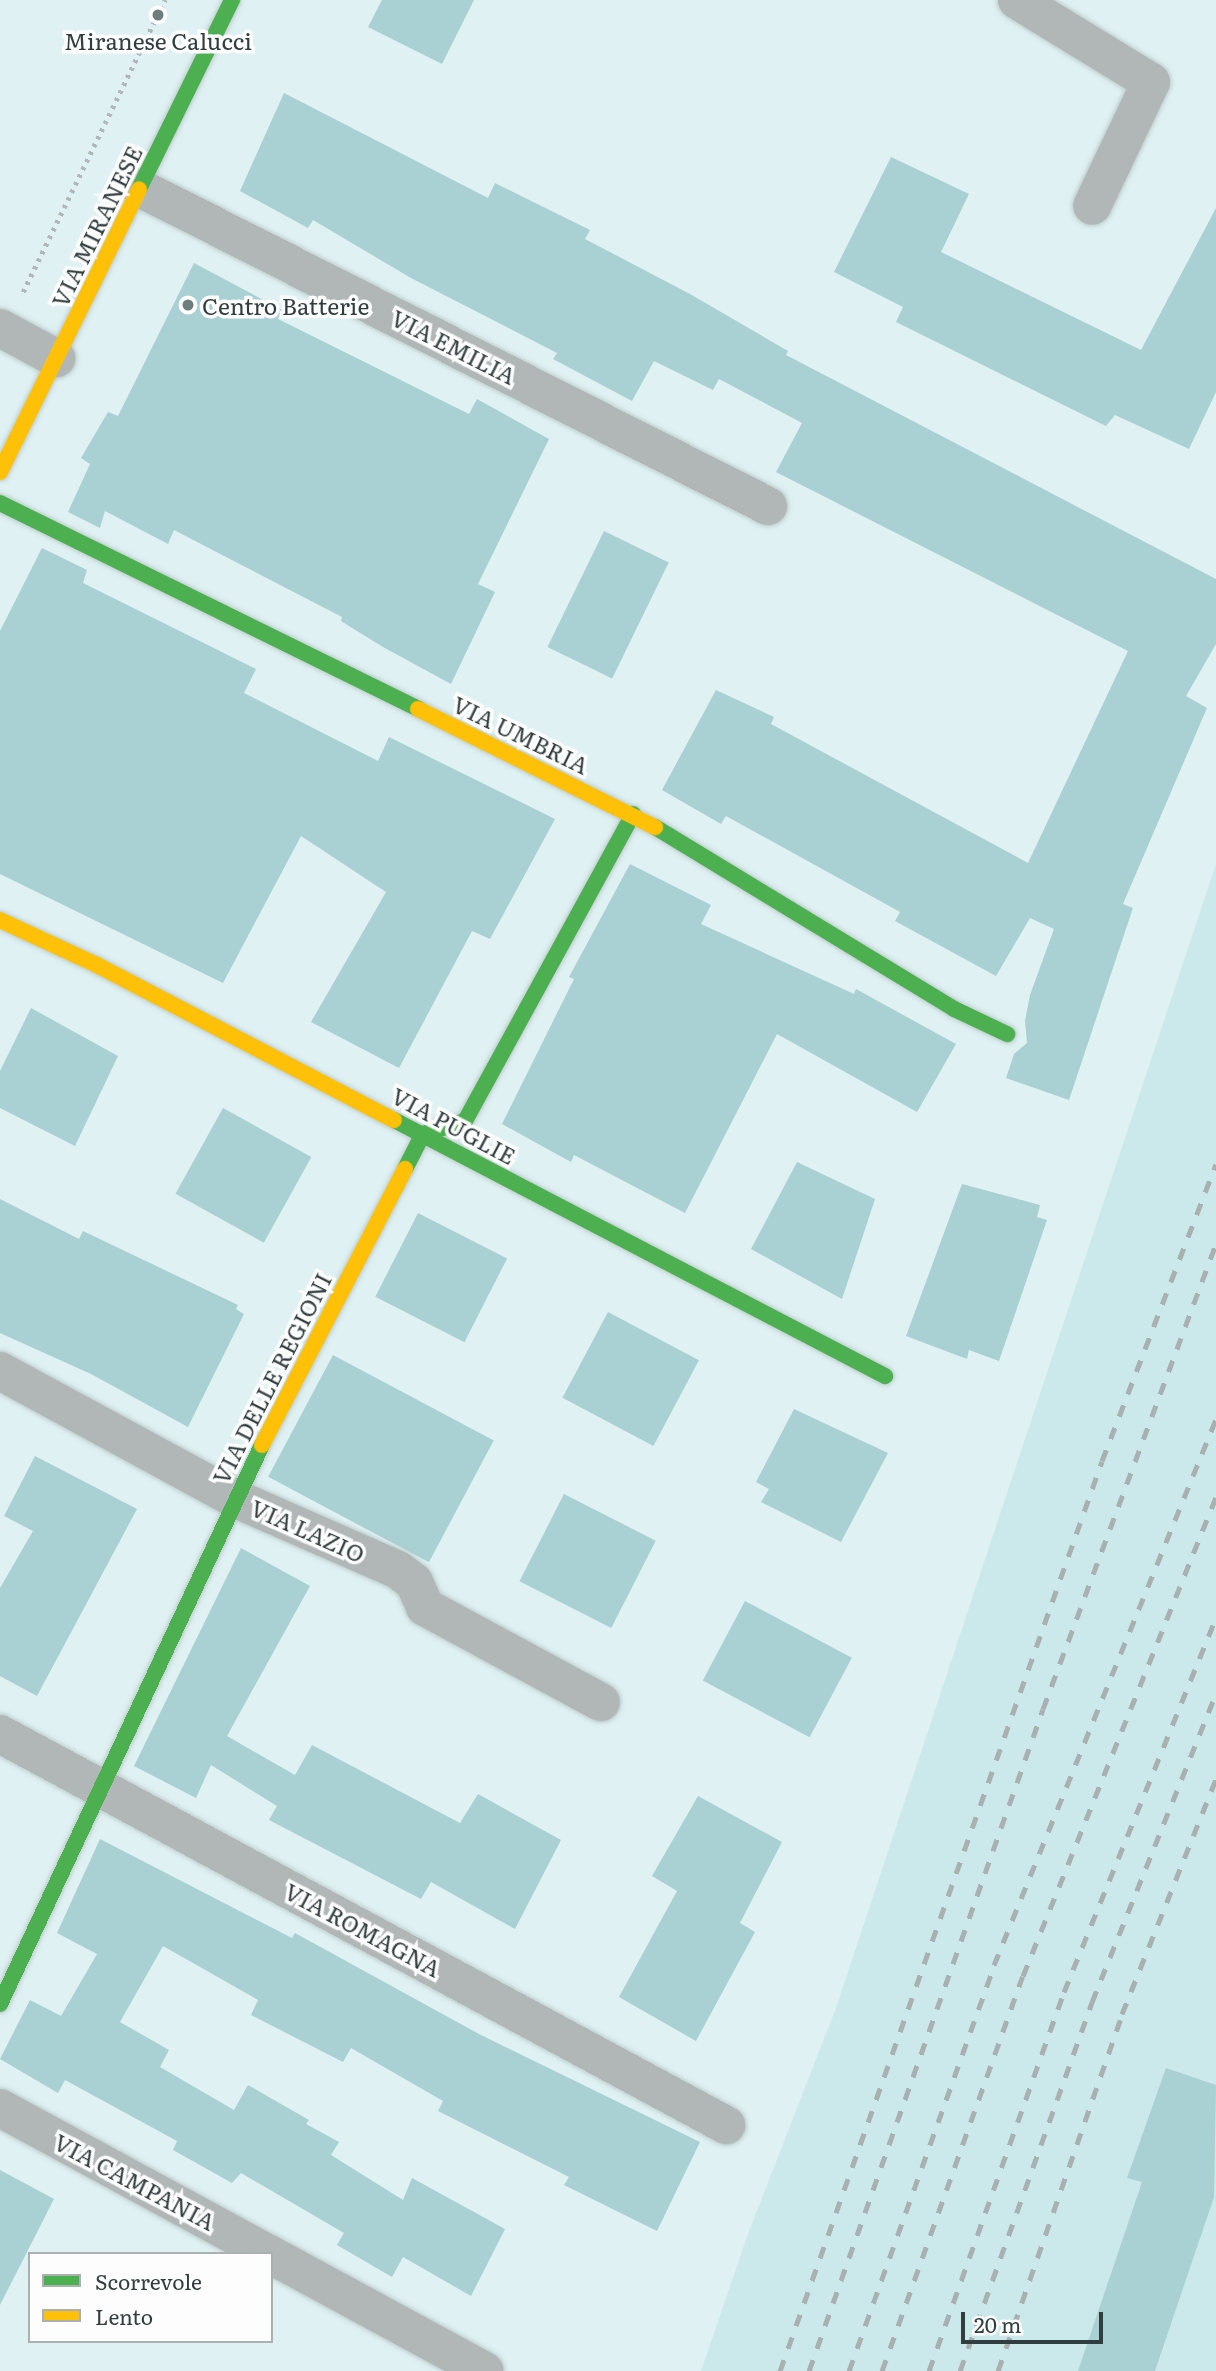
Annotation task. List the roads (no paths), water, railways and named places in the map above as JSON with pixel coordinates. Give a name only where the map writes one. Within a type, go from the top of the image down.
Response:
[{"type":"street","name":"VIA MIRANESE","points":[[0,472],[232,0]]},
{"type":"street","points":[[1017,0],[1151,82],[1091,206]]},
{"type":"street","name":"VIA EMILIA","points":[[140,188],[768,506]]},
{"type":"street","points":[[2,329],[56,358]]},
{"type":"street","name":"VIA UMBRIA","points":[[0,503],[633,814],[954,1009],[1007,1034]]},
{"type":"street","points":[[423,1135],[465,1121],[633,814]]},
{"type":"street","name":"VIA PUGLIE","points":[[0,920],[109,971],[885,1376]]},
{"type":"street","name":"VIA DELLE REGIONI","points":[[0,2004],[234,1498],[423,1135]]},
{"type":"street","name":"VIA LAZIO","points":[[0,1371],[234,1498],[398,1570],[414,1582],[425,1607],[601,1702]]},
{"type":"street","name":"VIA ROMAGNA","points":[[0,1734],[726,2125]]},
{"type":"street","name":"VIA CAMPANIA","points":[[0,2108],[266,2252]]},
{"type":"street","name":"VIA CAMPANIA","points":[[273,2256],[485,2371]]},
{"type":"railway","points":[[780,2371],[1102,1461],[1216,1164]]},
{"type":"railway","points":[[809,2371],[1043,1709],[1216,1244]]},
{"type":"railway","points":[[849,2371],[994,1965],[1216,1419]]},
{"type":"railway","points":[[882,2371],[1023,1976],[1216,1497]]},
{"type":"railway","points":[[929,2371],[1064,1992],[1216,1617]]},
{"type":"railway","points":[[960,2371],[1092,2002],[1216,1694]]},
{"type":"railway","points":[[998,2371],[1122,2014],[1216,1779]]},
{"type":"place","name":"Miranese Calucci","points":[[158,15]]},
{"type":"place","name":"Centro Batterie","points":[[188,305]]}]
